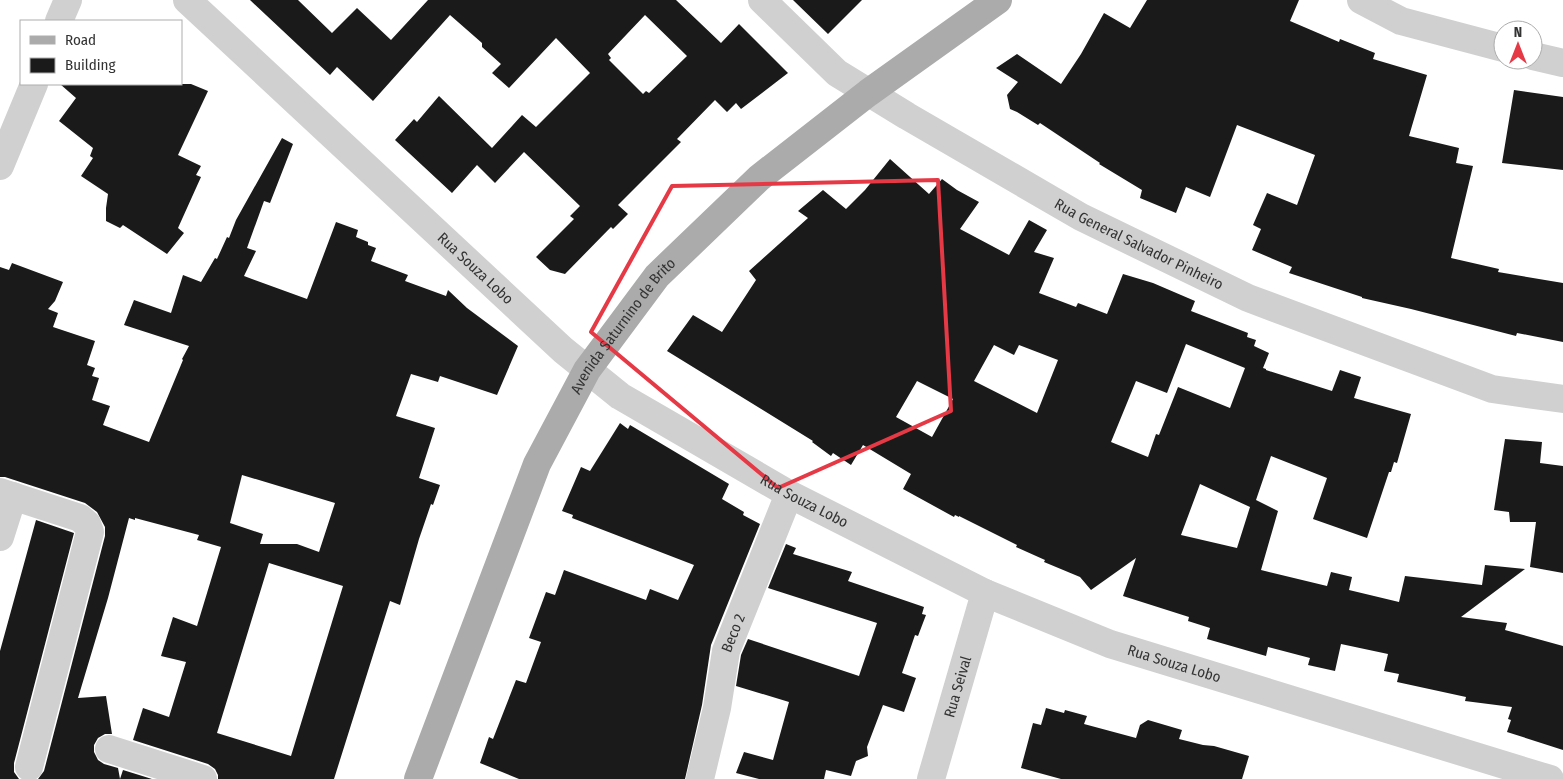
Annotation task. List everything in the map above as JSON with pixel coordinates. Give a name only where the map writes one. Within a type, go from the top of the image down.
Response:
[{"type":"main road","name":"Avenida Saturnino de Brito","points":[[418,779],[537,464],[587,370],[657,276],[759,178],[868,93],[998,0]]},
{"type":"street","points":[[59,20],[68,0]]},
{"type":"street","name":"Rua Souza Lobo","points":[[186,0],[563,350],[587,370],[620,396],[789,494],[984,593],[1110,644],[1550,779]]},
{"type":"street","name":"Rua General Salvador Pinheiro","points":[[762,0],[837,73],[1081,217],[1248,298],[1492,389],[1563,400]]},
{"type":"street","points":[[1361,0],[1401,21],[1493,45]]},
{"type":"street","points":[[1543,59],[1563,64]]},
{"type":"street","points":[[0,166],[34,85]]},
{"type":"street","points":[[0,537],[6,494],[80,518],[87,524],[90,532],[29,767]]},
{"type":"street","name":"Beco 2","points":[[700,779],[717,708],[726,651],[789,494]]},
{"type":"street","name":"Rua Seival","points":[[931,779],[984,593]]},
{"type":"street","points":[[110,749],[202,779]]},
{"type":"highlighted area","points":[[938,180],[951,411],[778,488],[591,332],[672,186]]},
{"type":"building","points":[[250,0],[298,0],[332,33],[357,8],[391,40],[428,0],[676,0],[721,43],[739,24],[788,73],[741,109],[736,103],[727,112],[715,100],[677,139],[681,142],[618,205],[628,214],[613,229],[611,227],[565,274],[550,270],[536,257],[574,219],[570,216],[580,206],[524,152],[495,183],[477,165],[452,193],[395,140],[414,119],[417,122],[439,96],[492,148],[522,115],[536,127],[590,73],[556,38],[509,88],[492,73],[501,64],[482,47],[482,43],[450,15],[373,101],[337,67],[330,75]],"holes":[[[645,15],[687,56],[649,93],[646,91],[643,94],[609,60],[611,58],[608,54]]]},
{"type":"building","points":[[793,0],[862,0],[828,34]]},
{"type":"building","points":[[1147,0],[1299,0],[1290,21],[1339,42],[1340,39],[1375,53],[1373,59],[1427,75],[1409,136],[1459,148],[1456,163],[1473,166],[1451,258],[1499,269],[1498,272],[1563,283],[1563,342],[1517,333],[1516,336],[1362,298],[1289,273],[1292,267],[1252,250],[1261,229],[1253,225],[1267,193],[1297,205],[1315,155],[1237,125],[1210,197],[1186,187],[1176,213],[1140,198],[1142,190],[1099,164],[1040,123],[1038,125],[1010,109],[1007,95],[1018,82],[996,68],[1017,54],[1061,84],[1081,54],[1104,13],[1130,28]]},
{"type":"building","points":[[191,84],[208,91],[178,155],[201,166],[196,175],[201,177],[178,228],[184,233],[167,254],[123,225],[120,228],[106,221],[108,194],[81,176],[93,158],[90,156],[93,148],[59,121],[76,98],[61,85]]},
{"type":"building","points":[[1514,90],[1563,97],[1563,170],[1502,163]]},
{"type":"building","points":[[282,138],[293,144],[270,203],[264,201],[247,248],[256,251],[244,276],[307,299],[336,222],[358,230],[356,237],[376,248],[371,261],[408,275],[405,281],[446,296],[448,290],[467,308],[518,346],[497,395],[440,376],[438,382],[411,374],[396,416],[435,428],[419,478],[440,485],[433,505],[431,504],[419,539],[400,605],[390,601],[334,779],[218,779],[215,769],[208,764],[133,740],[143,708],[169,717],[186,662],[161,656],[173,617],[197,626],[221,547],[197,540],[199,535],[129,518],[108,598],[78,698],[106,696],[112,734],[105,734],[98,738],[94,745],[94,752],[98,760],[104,764],[118,768],[120,779],[38,779],[44,771],[105,536],[105,527],[97,512],[85,503],[0,477],[0,267],[9,270],[12,263],[63,282],[55,301],[48,309],[58,313],[53,327],[95,341],[87,365],[95,368],[92,376],[99,378],[92,400],[110,406],[103,425],[149,442],[189,346],[124,325],[134,300],[171,313],[183,275],[201,282],[215,258],[217,259],[227,237],[229,238],[236,220]],"holes":[[[242,475],[335,503],[319,552],[297,544],[260,544],[263,534],[230,523]],[[269,563],[343,586],[291,756],[217,733]]]},
{"type":"building","points":[[890,159],[929,194],[942,179],[979,202],[960,229],[1009,255],[1029,220],[1047,230],[1034,252],[1054,258],[1039,293],[1076,307],[1078,303],[1107,314],[1123,274],[1153,283],[1195,301],[1191,311],[1248,333],[1247,337],[1256,340],[1254,346],[1269,353],[1263,368],[1266,370],[1332,391],[1340,370],[1361,377],[1354,398],[1411,414],[1397,463],[1394,462],[1391,472],[1389,472],[1367,538],[1313,519],[1327,478],[1271,456],[1256,500],[1278,511],[1261,570],[1327,586],[1331,572],[1352,577],[1349,590],[1399,602],[1405,576],[1482,585],[1485,565],[1525,569],[1461,617],[1507,623],[1505,630],[1563,646],[1563,750],[1507,732],[1511,720],[1508,719],[1512,707],[1465,701],[1466,697],[1397,682],[1399,674],[1384,671],[1388,654],[1341,644],[1335,671],[1308,665],[1310,658],[1268,647],[1266,656],[1207,639],[1210,628],[1188,621],[1189,617],[1123,596],[1136,558],[1091,590],[1080,577],[1044,562],[1045,560],[1016,547],[1017,545],[959,516],[955,515],[954,517],[903,489],[911,474],[863,445],[851,465],[833,453],[831,456],[813,441],[667,351],[693,315],[722,332],[756,280],[749,271],[808,218],[798,211],[823,190],[846,209],[865,190]],"holes":[[[1186,344],[1245,368],[1230,408],[1178,387],[1159,435],[1156,434],[1148,457],[1111,442],[1136,381],[1167,393]],[[994,345],[1014,355],[1019,345],[1058,360],[1037,413],[974,381]],[[917,381],[953,399],[932,437],[896,417]],[[1200,484],[1250,507],[1237,548],[1181,535]]]},
{"type":"building","points":[[620,423],[628,429],[630,425],[729,484],[722,499],[744,512],[743,515],[760,524],[711,645],[702,705],[685,779],[519,779],[480,763],[489,737],[493,739],[516,680],[526,683],[541,642],[529,638],[546,592],[555,595],[564,570],[646,600],[650,589],[678,600],[694,565],[572,518],[573,515],[562,511],[581,467],[590,471]]},
{"type":"building","points":[[1505,439],[1542,442],[1540,463],[1563,466],[1563,573],[1530,567],[1536,522],[1510,522],[1509,512],[1494,510]]},
{"type":"building","points":[[36,520],[74,533],[14,763],[14,772],[19,779],[0,779],[0,651]]},
{"type":"building","points":[[786,544],[796,548],[793,554],[852,572],[848,581],[924,607],[922,614],[926,615],[918,636],[915,635],[902,673],[916,678],[904,712],[883,705],[867,747],[868,756],[856,761],[851,776],[826,770],[824,779],[759,779],[736,773],[744,752],[773,760],[789,702],[736,686],[741,655],[748,639],[859,676],[877,623],[768,588]]},
{"type":"building","points":[[1046,708],[1064,713],[1065,710],[1087,716],[1084,724],[1136,738],[1140,725],[1148,720],[1182,730],[1179,739],[1249,756],[1242,779],[1061,779],[1021,768],[1033,723],[1041,725]]},
{"type":"building","points":[[123,770],[152,779],[120,779]]}]
